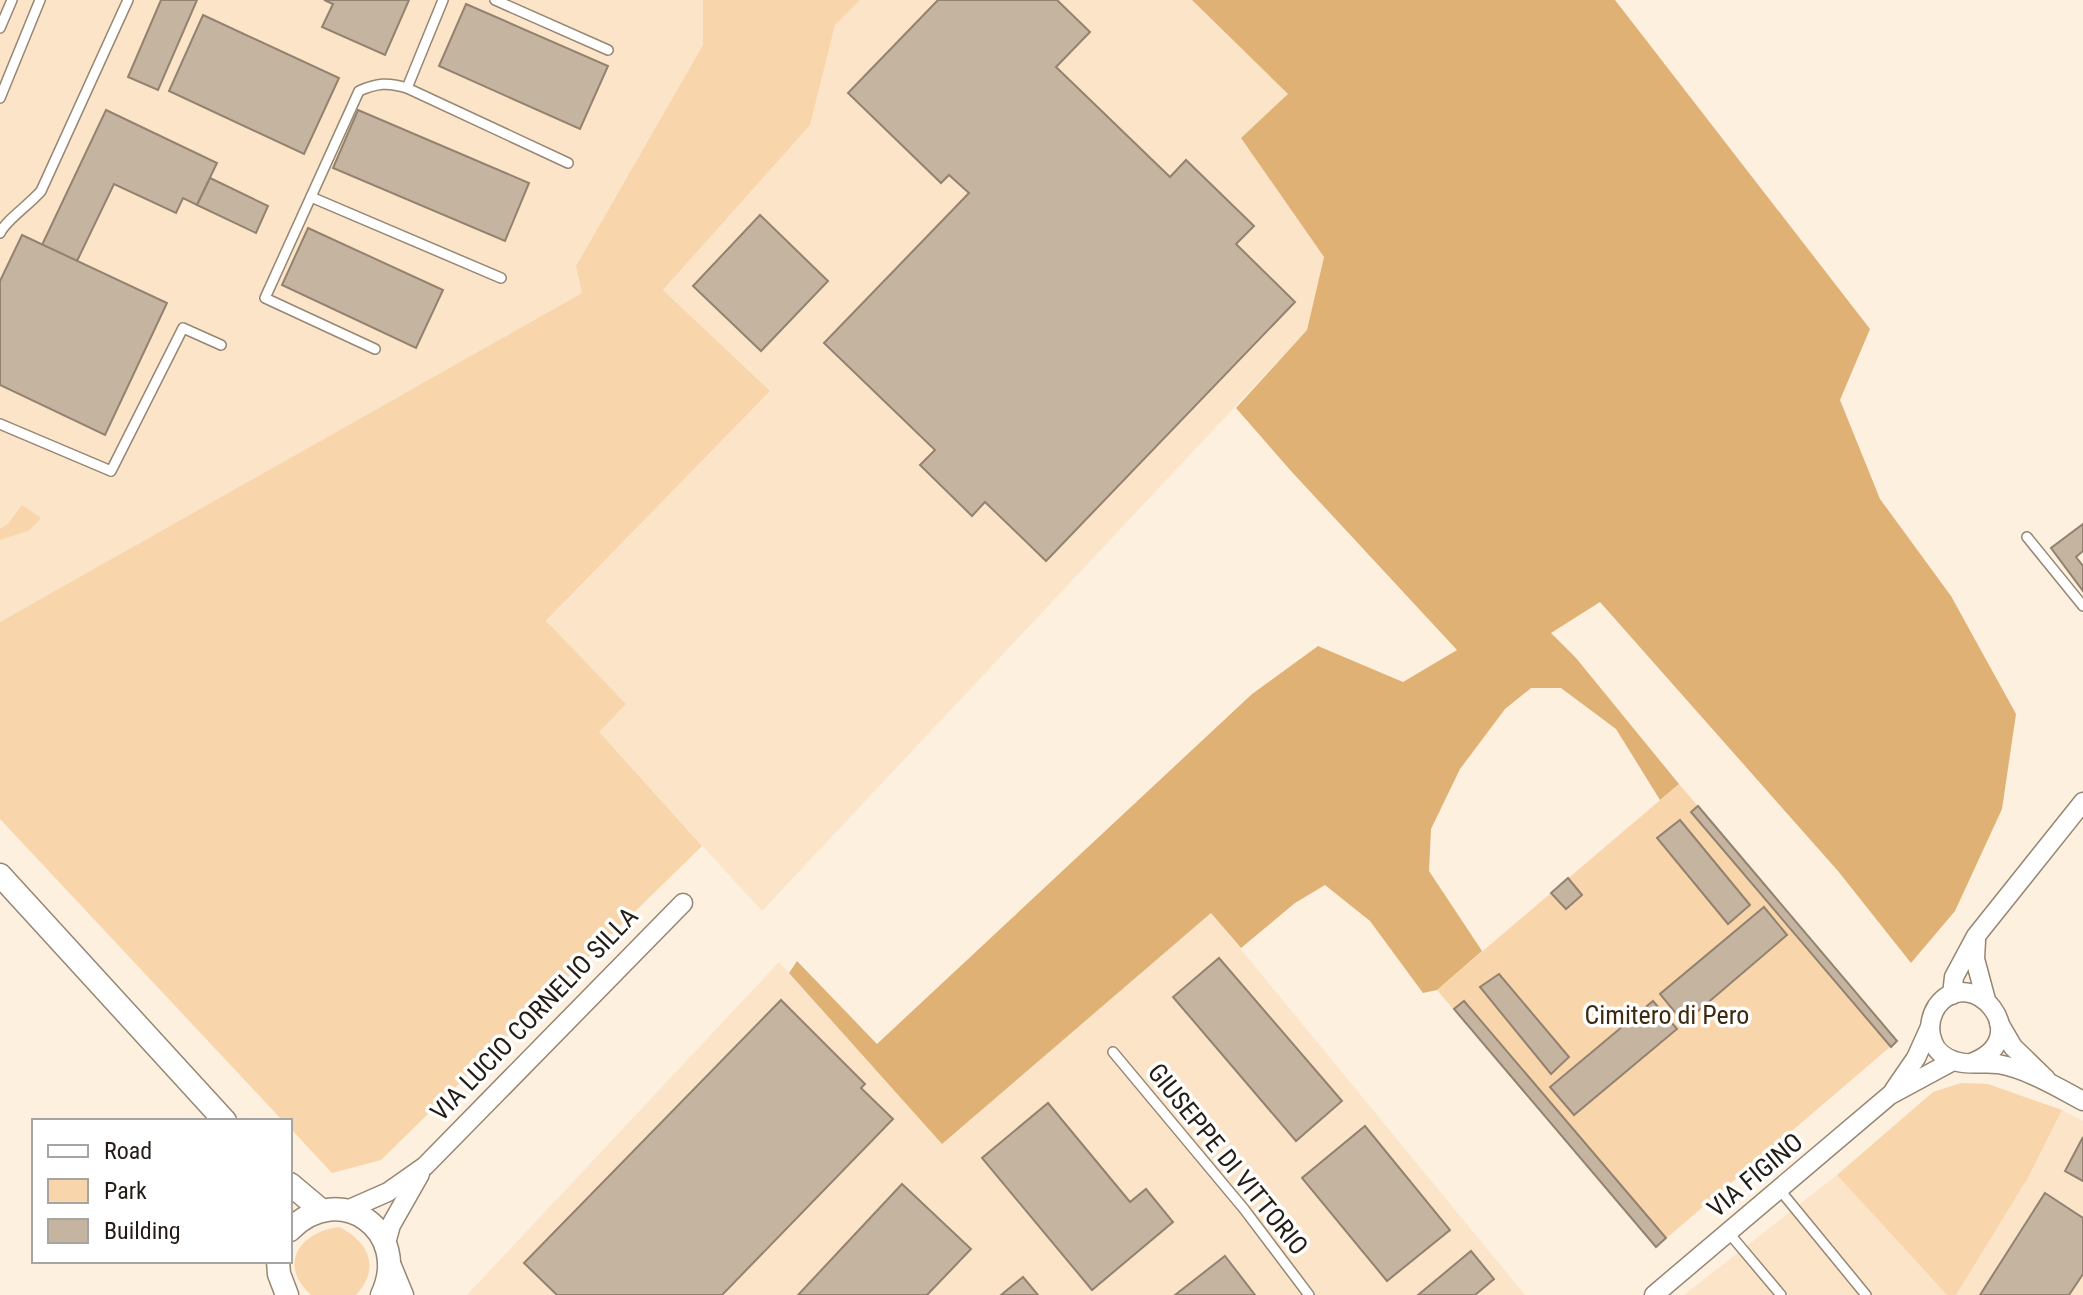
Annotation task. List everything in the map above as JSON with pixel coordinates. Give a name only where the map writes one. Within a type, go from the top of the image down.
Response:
[{"type":"street","points":[[1952,995],[1954,977],[1976,936],[2083,802]]},
{"type":"street","points":[[0,875],[223,1119]]},
{"type":"street","name":"VIA LUCIO CORNELIO SILLA","points":[[321,1210],[347,1210],[388,1192],[425,1166],[683,903]]},
{"type":"street","points":[[1962,1062],[1983,1058],[1992,1050],[1999,1035],[1997,1014],[1986,1000],[1975,959],[1976,936]]},
{"type":"street","points":[[1986,1000],[1968,993],[1952,995],[1936,1008],[1930,1027],[1936,1047],[1962,1062],[2000,1064],[2051,1083],[2083,1101]]},
{"type":"street","points":[[1999,1023],[2013,1047],[2051,1083]]},
{"type":"street","name":"VIA FIGINO","points":[[1654,1295],[1890,1095],[1916,1058],[1930,1027]]},
{"type":"street","name":"VIA FIGINO","points":[[1890,1095],[1962,1062]]},
{"type":"street","name":"VIA LUCIO CORNELIO SILLA","points":[[382,1295],[387,1285],[391,1225],[425,1166]]},
{"type":"street","points":[[292,1186],[321,1210],[308,1215],[292,1228]]},
{"type":"street","points":[[347,1210],[371,1222],[388,1252],[404,1295]]},
{"type":"lane","points":[[0,28],[12,0]]},
{"type":"lane","points":[[0,98],[40,0]]},
{"type":"lane","points":[[0,233],[4,224],[27,208],[41,191],[128,0]]},
{"type":"lane","points":[[407,88],[443,0]]},
{"type":"lane","points":[[495,0],[608,50]]},
{"type":"lane","points":[[375,349],[265,298],[359,91],[381,83],[393,83],[568,163]]},
{"type":"lane","points":[[311,197],[501,278]]},
{"type":"lane","points":[[0,424],[111,471],[183,328],[221,345]]},
{"type":"lane","points":[[2027,537],[2083,606]]},
{"type":"lane","name":"GIUSEPPE DI VITTORIO","points":[[1113,1052],[1244,1209],[1309,1295]]},
{"type":"lane","points":[[1779,1189],[1866,1295]]},
{"type":"lane","points":[[1728,1232],[1781,1295]]},
{"type":"shaded area","points":[[0,0],[703,0],[703,45],[576,266],[582,293],[0,622]]},
{"type":"shaded area","points":[[860,0],[1192,0],[1289,95],[1241,138],[1324,257],[1307,330],[762,911],[598,732],[626,704],[546,622],[770,391],[663,290],[810,125],[835,25]]},
{"type":"shaded area","points":[[1192,0],[1615,0],[1870,329],[1840,400],[1880,499],[1951,596],[2016,714],[2002,809],[1955,911],[1911,963],[1838,871],[1600,602],[1551,633],[1576,658],[1679,784],[1660,800],[1616,729],[1561,688],[1531,688],[1505,709],[1460,769],[1431,829],[1429,871],[1482,951],[1437,990],[1423,993],[1370,921],[1325,885],[1295,903],[1241,948],[1211,913],[942,1144],[789,973],[797,961],[877,1044],[1252,694],[1318,646],[1403,682],[1457,650],[1236,408],[1307,330],[1324,257],[1241,138],[1288,94]]},
{"type":"shaded area","points":[[1211,913],[1525,1295],[467,1295],[779,962],[942,1144]]},
{"type":"shaded area","points":[[2062,1110],[2083,1121],[2083,1295],[1956,1295],[2029,1176]]},
{"type":"shaded area","points":[[1837,1175],[1947,1295],[1684,1295]]},
{"type":"green space","points":[[703,0],[860,0],[835,25],[810,125],[663,290],[770,391],[546,621],[626,704],[599,732],[702,846],[381,1160],[332,1173],[292,1130],[292,1119],[281,1119],[0,819],[0,622],[582,293],[576,266],[703,45]]},
{"type":"green space","points":[[22,505],[41,518],[30,530],[0,540],[0,529],[8,524]]},
{"type":"green space","name":"Cimitero di Pero","points":[[1679,784],[1897,1041],[1656,1247],[1437,990]]},
{"type":"green space","points":[[1961,1083],[1988,1084],[2062,1110],[2029,1176],[1956,1295],[1947,1295],[1837,1175],[1933,1092]]},
{"type":"green space","points":[[339,1227],[358,1240],[368,1256],[370,1266],[364,1285],[356,1295],[311,1295],[296,1272],[298,1251],[313,1235]]},
{"type":"building","points":[[161,0],[197,0],[158,90],[128,77]]},
{"type":"building","points":[[324,0],[409,0],[385,55],[322,27],[333,4]]},
{"type":"building","points":[[938,0],[1057,0],[1090,32],[1056,67],[1170,177],[1186,160],[1254,226],[1236,244],[1295,302],[1046,561],[985,502],[972,516],[920,465],[935,450],[824,343],[969,193],[949,175],[941,183],[848,93]]},
{"type":"building","points":[[466,4],[608,66],[580,129],[439,66]]},
{"type":"building","points":[[203,15],[339,78],[304,154],[169,91]]},
{"type":"building","points":[[106,110],[217,163],[197,205],[183,198],[176,213],[114,184],[77,261],[42,245]]},
{"type":"building","points":[[358,110],[529,183],[505,241],[333,168]]},
{"type":"building","points":[[210,178],[268,206],[256,233],[197,205]]},
{"type":"building","points":[[760,215],[828,281],[761,351],[693,286]]},
{"type":"building","points":[[308,228],[443,290],[416,348],[282,285]]},
{"type":"building","points":[[22,235],[167,303],[105,435],[0,385],[0,281]]},
{"type":"building","points":[[2083,524],[2083,551],[2076,557],[2083,566],[2083,591],[2051,548]]},
{"type":"building","points":[[1698,806],[1897,1041],[1891,1047],[1691,812]]},
{"type":"building","points":[[1680,820],[1750,905],[1728,924],[1657,838]]},
{"type":"building","points":[[1568,878],[1582,895],[1566,909],[1551,893]]},
{"type":"building","points":[[1764,907],[1787,935],[1684,1023],[1660,994]]},
{"type":"building","points":[[1219,958],[1342,1101],[1296,1141],[1173,997]]},
{"type":"building","points":[[1499,974],[1569,1057],[1551,1074],[1480,987]]},
{"type":"building","points":[[781,1000],[865,1084],[861,1088],[893,1119],[722,1295],[557,1295],[524,1263]]},
{"type":"building","points":[[1464,1001],[1666,1238],[1656,1247],[1454,1009]]},
{"type":"building","points":[[1653,1001],[1677,1029],[1574,1115],[1550,1087]]},
{"type":"building","points":[[1048,1103],[1130,1202],[1146,1189],[1173,1222],[1092,1290],[982,1158]]},
{"type":"building","points":[[1365,1126],[1450,1230],[1387,1281],[1302,1178]]},
{"type":"building","points":[[2083,1137],[2083,1181],[2065,1171]]},
{"type":"building","points":[[902,1184],[971,1249],[927,1295],[798,1295]]},
{"type":"building","points":[[2045,1193],[2083,1218],[2083,1274],[2069,1295],[1980,1295]]},
{"type":"building","points":[[1471,1251],[1494,1279],[1475,1295],[1418,1295]]},
{"type":"building","points":[[1225,1256],[1255,1295],[1175,1295]]},
{"type":"building","points":[[1023,1277],[1038,1295],[1001,1295]]}]
